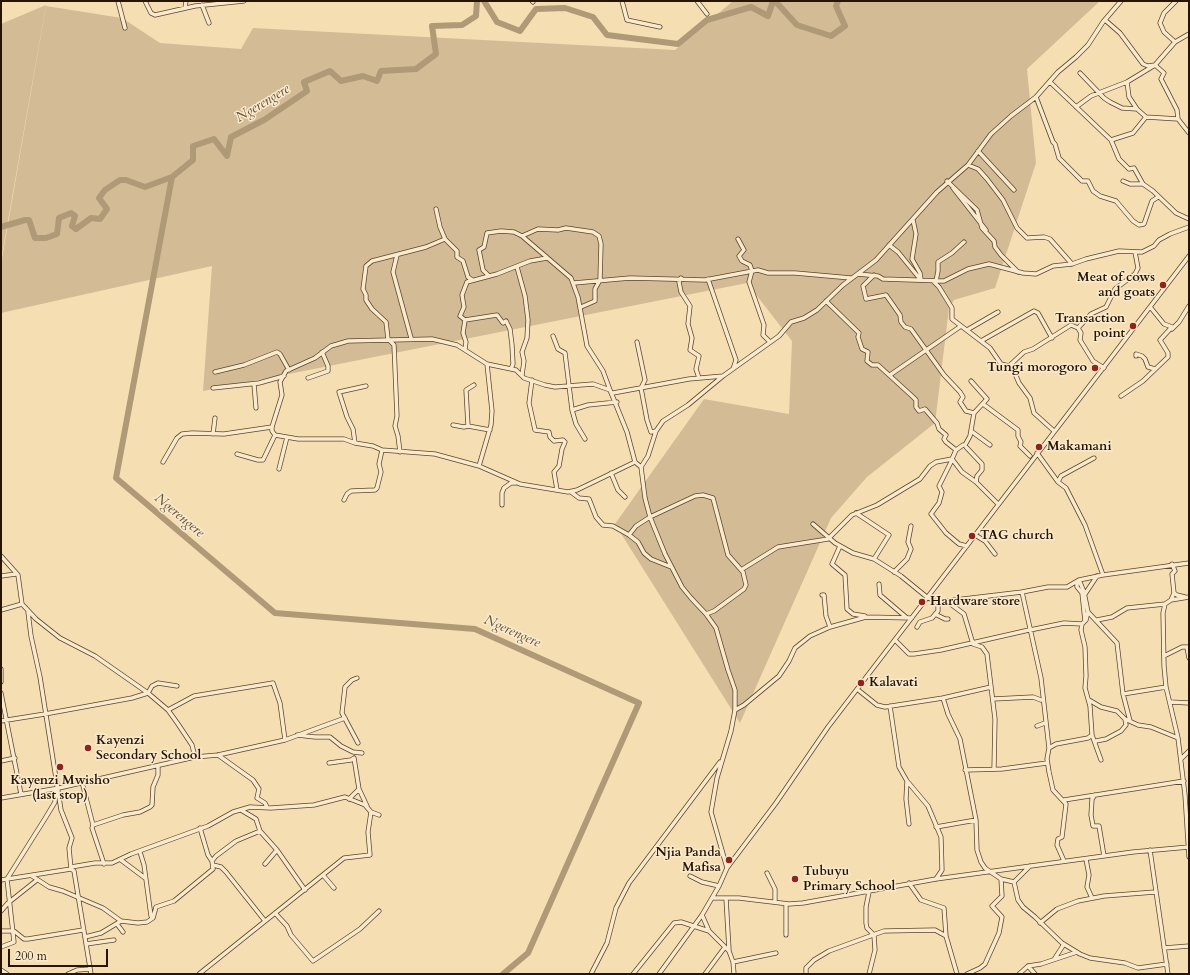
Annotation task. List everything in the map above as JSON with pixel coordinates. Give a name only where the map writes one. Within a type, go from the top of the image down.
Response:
[{"type":"street","points":[[118,1],[125,28]]},
{"type":"street","points":[[145,1],[151,13],[155,15],[185,8],[244,1]]},
{"type":"street","points":[[185,8],[186,1]]},
{"type":"street","points":[[622,1],[627,20],[660,27]]},
{"type":"street","points":[[697,1],[707,14]]},
{"type":"street","points":[[727,868],[711,812],[717,778],[723,756],[728,745],[735,710],[736,694],[716,628],[706,614],[691,598],[671,567],[650,516],[645,498],[641,467],[648,456],[656,430],[663,420],[688,404],[723,376],[770,342],[784,331],[791,322],[804,318],[876,260],[947,181],[968,165],[998,127],[1036,97],[1058,72],[1073,60],[1088,44],[1121,1]]},
{"type":"street","points":[[1175,42],[1164,32],[1160,23],[1164,13],[1176,1]]},
{"type":"street","points":[[202,6],[209,22]]},
{"type":"street","points":[[1105,20],[1120,33],[1143,64],[1148,66],[1155,65],[1164,73],[1161,79],[1177,110],[1178,119],[1189,133]]},
{"type":"street","points":[[1076,107],[1091,96],[1127,82],[1155,65],[1175,42],[1189,34]]},
{"type":"street","points":[[1080,73],[1104,98],[1121,107],[1137,109]]},
{"type":"street","points":[[1050,82],[1066,99],[1111,140],[1119,159],[1129,169],[1134,168],[1143,184],[1178,215],[1189,219]]},
{"type":"street","points":[[1127,82],[1129,96],[1137,109],[1146,117],[1178,119]]},
{"type":"street","points":[[1036,97],[1059,158],[1082,181],[1088,182],[1093,191],[1100,196],[1116,201],[1133,221],[1139,225],[1145,223],[1152,200],[1158,197]]},
{"type":"street","points":[[1111,140],[1133,133],[1146,117]]},
{"type":"street","points":[[978,151],[1014,190]]},
{"type":"street","points":[[968,165],[978,169],[987,179],[1003,200],[1017,228],[1027,238],[1044,237],[1050,239],[1072,264]]},
{"type":"street","points":[[947,181],[979,212],[982,228],[994,241],[995,247],[1018,272]]},
{"type":"street","points":[[1123,181],[1130,184],[1143,184]]},
{"type":"street","points":[[436,209],[440,227],[445,239],[457,251],[457,257],[463,261],[468,277],[462,295],[464,307],[460,316],[465,320],[497,315],[503,323],[506,321],[510,329],[512,345],[513,364],[511,370]]},
{"type":"street","points":[[913,220],[916,234],[915,250],[912,259],[920,273],[920,280]]},
{"type":"street","points":[[980,220],[986,230]]},
{"type":"street","points":[[858,274],[874,276],[883,280],[934,281],[947,280],[968,269],[989,264],[1018,272],[1036,274],[1053,266],[1072,264],[1119,251],[1135,252],[1150,248],[1159,240],[1170,234],[1189,227]]},
{"type":"street","points":[[522,236],[538,229],[558,230],[566,228],[597,234],[601,244],[600,280],[595,289],[595,301],[580,307]]},
{"type":"street","points":[[489,276],[483,270],[478,250],[484,247],[487,233],[501,231],[514,232],[522,236],[568,275],[574,283],[580,307],[586,346],[603,371],[617,402],[635,462],[641,467]]},
{"type":"street","points":[[400,452],[395,426],[397,416],[394,345],[388,339],[386,322],[368,304],[363,289],[363,281],[368,263],[426,247],[445,239]]},
{"type":"street","points":[[738,239],[744,250],[739,256],[742,261],[750,265],[752,271],[749,282],[764,325],[763,335],[770,342]]},
{"type":"street","points":[[934,281],[938,271],[938,262],[952,253],[964,242]]},
{"type":"street","points":[[889,245],[898,252],[920,280]]},
{"type":"street","points":[[1078,328],[1091,314],[1106,307],[1115,289],[1135,274],[1138,268],[1135,252]]},
{"type":"street","points":[[397,255],[393,272],[411,338]]},
{"type":"street","points":[[658,974],[702,915],[719,886],[727,868],[776,803],[809,754],[857,689],[968,546],[1037,453],[1151,308],[1189,256]]},
{"type":"street","points":[[467,282],[517,267],[530,261],[547,258]]},
{"type":"street","points":[[517,267],[528,320],[526,338],[522,352],[524,361],[522,376]]},
{"type":"street","points":[[574,283],[630,278],[708,279],[752,271],[852,278]]},
{"type":"street","points":[[1135,274],[1139,279],[1150,276]]},
{"type":"street","points":[[874,276],[863,286],[866,299],[886,295],[900,315],[901,322],[905,327],[911,329],[944,375],[961,393],[963,397],[960,402],[966,411],[974,413]]},
{"type":"street","points":[[468,277],[472,280]]},
{"type":"street","points":[[681,278],[679,282],[681,292],[690,309],[688,324],[692,338],[690,350],[699,356],[696,369],[699,378]]},
{"type":"street","points":[[708,279],[736,360],[733,369]]},
{"type":"street","points":[[934,281],[952,308],[952,319],[967,330],[969,334],[981,341],[995,354],[1001,364],[1009,366],[1016,374],[1019,383],[1030,398],[1036,416],[1054,431]]},
{"type":"street","points":[[826,301],[858,333],[862,349],[868,352],[867,360],[872,365],[878,365],[916,400],[916,407],[919,411],[925,409],[946,435],[944,439],[946,442],[956,450]]},
{"type":"street","points":[[1121,396],[1156,369],[1168,357],[1168,353],[1160,340],[1179,322],[1189,306]]},
{"type":"street","points":[[1151,308],[1164,324],[1172,329]]},
{"type":"street","points":[[981,341],[1034,311],[1038,313],[1052,338]]},
{"type":"street","points":[[967,330],[998,312]]},
{"type":"street","points":[[465,320],[463,333],[466,342],[465,349]]},
{"type":"street","points":[[890,375],[962,326]]},
{"type":"street","points":[[1009,366],[1024,352],[1052,338],[1069,326],[1078,328],[1081,333],[1080,340],[1084,349],[1093,361],[1104,368]]},
{"type":"street","points":[[553,336],[558,349],[565,353],[572,410],[584,439]]},
{"type":"street","points":[[520,484],[479,466],[435,454],[382,450],[373,446],[355,443],[344,439],[287,437],[276,435],[272,431],[272,427],[282,395],[280,382],[286,371],[303,364],[331,346],[342,342],[411,338],[444,341],[465,349],[488,364],[516,370],[522,376],[545,385],[570,386],[593,384],[612,391],[641,388],[699,378],[723,376]]},
{"type":"street","points":[[637,342],[645,380],[641,388],[651,432],[656,430]]},
{"type":"street","points":[[215,372],[244,365],[277,352],[280,354],[289,370]]},
{"type":"street","points":[[308,378],[328,371],[328,366],[322,352]]},
{"type":"street","points":[[1136,356],[1136,354],[1142,356],[1148,367],[1156,369]]},
{"type":"street","points":[[479,466],[490,430],[492,411],[488,364]]},
{"type":"street","points":[[488,374],[493,368],[499,366]]},
{"type":"street","points":[[213,388],[254,384],[284,376]]},
{"type":"street","points":[[532,380],[530,385],[529,403],[535,430],[549,432],[550,437],[554,441],[563,440],[565,442],[562,449],[559,466],[554,472],[557,490]]},
{"type":"street","points":[[968,546],[958,544],[946,533],[931,514],[939,503],[942,492],[939,486],[956,450],[965,445],[971,431],[974,413],[987,399],[971,381]]},
{"type":"street","points":[[254,384],[256,408]]},
{"type":"street","points":[[468,426],[466,390],[474,385]]},
{"type":"street","points":[[355,443],[353,429],[347,417],[339,392],[366,386]]},
{"type":"street","points":[[572,410],[588,405],[617,402]]},
{"type":"street","points":[[983,404],[1018,430],[1018,436],[1021,442],[1020,446],[1030,456]]},
{"type":"street","points":[[213,434],[215,418]]},
{"type":"street","points":[[453,425],[490,430]]},
{"type":"street","points":[[164,462],[180,435],[192,433],[231,434],[272,427]]},
{"type":"street","points":[[971,431],[990,445]]},
{"type":"street","points":[[237,454],[263,460],[276,435]]},
{"type":"street","points":[[279,469],[287,437]]},
{"type":"street","points":[[966,448],[982,464],[982,470],[977,476],[976,482]]},
{"type":"street","points":[[344,500],[346,494],[351,491],[374,490],[377,488],[381,472],[379,464],[382,450]]},
{"type":"street","points":[[1037,453],[1058,482],[1066,488],[1085,525],[1103,575]]},
{"type":"street","points":[[1058,482],[1061,476],[1094,458]]},
{"type":"street","points":[[952,459],[962,472],[976,482],[998,504]]},
{"type":"street","points":[[741,570],[770,551],[783,545],[817,542],[828,539],[848,518],[877,504],[920,479],[930,466],[936,462],[952,459]]},
{"type":"street","points":[[571,492],[635,462]]},
{"type":"street","points":[[611,473],[618,490],[625,498]]},
{"type":"street","points":[[502,505],[502,493],[504,488],[513,483],[571,492],[579,498],[589,499],[596,517],[603,524],[613,526],[629,535],[638,542],[644,553],[651,559],[671,567]]},
{"type":"street","points":[[629,535],[636,526],[650,516],[698,495],[711,496],[716,502],[723,541],[728,555],[741,570],[746,582],[745,589],[714,611],[706,614]]},
{"type":"street","points":[[856,513],[889,535],[874,559]]},
{"type":"street","points":[[813,524],[828,539],[853,553],[874,559],[928,598],[938,602],[1022,592],[1048,586],[1067,587],[1078,581],[1097,576],[1172,564],[1189,563]]},
{"type":"street","points":[[894,572],[907,559],[911,549],[908,542],[911,526]]},
{"type":"street","points":[[975,535],[985,541],[995,554]]},
{"type":"street","points":[[840,546],[832,564],[845,576],[847,608],[854,614],[866,617],[912,618]]},
{"type":"street","points":[[1,556],[20,581],[22,604],[28,612],[60,638],[95,656],[148,693],[168,710],[189,740],[194,757]]},
{"type":"street","points":[[1171,600],[1174,593],[1172,574],[1175,570],[1172,564]]},
{"type":"street","points":[[1,576],[16,574]]},
{"type":"street","points":[[1085,594],[1097,576]]},
{"type":"street","points":[[1078,581],[1085,594],[1088,612],[1081,630],[1085,647],[1085,688],[1089,700],[1092,734],[1096,741],[1095,746],[1101,760]]},
{"type":"street","points":[[1078,581],[1077,587],[1082,593],[1084,622]]},
{"type":"street","points":[[878,584],[880,595],[907,618]]},
{"type":"street","points":[[1022,592],[1040,670],[1049,748],[1047,763],[1053,790],[1057,796],[1064,800],[1184,781]]},
{"type":"street","points":[[1174,593],[1188,597]]},
{"type":"street","points":[[822,595],[824,595],[826,616],[830,627]]},
{"type":"street","points":[[1097,620],[1112,616],[1127,608],[1164,604],[1171,600],[1188,597]]},
{"type":"street","points":[[917,627],[920,622],[932,618],[938,611],[938,602]]},
{"type":"street","points":[[947,602],[956,607],[965,616],[972,643]]},
{"type":"street","points":[[1,610],[22,604]]},
{"type":"street","points":[[1164,604],[1164,656],[1166,687],[1171,702],[1178,738],[1184,781],[1189,857]]},
{"type":"street","points":[[28,612],[61,810],[72,838],[69,851],[71,868],[74,870],[91,974]]},
{"type":"street","points":[[1088,612],[1117,643],[1123,694],[1130,721]]},
{"type":"street","points":[[935,614],[948,619]]},
{"type":"street","points":[[735,710],[744,705],[779,676],[789,662],[795,648],[801,642],[830,627],[866,617]]},
{"type":"street","points":[[895,640],[909,654],[914,654],[931,652],[1064,623],[1084,622]]},
{"type":"street","points":[[972,643],[982,647],[986,652],[995,719],[994,769]]},
{"type":"street","points":[[1164,656],[1182,647],[1188,647],[1189,658]]},
{"type":"street","points":[[1,669],[1,682]]},
{"type":"street","points":[[357,678],[352,680],[346,687],[342,713],[358,743]]},
{"type":"street","points":[[3,720],[45,714],[148,693],[152,686],[158,683],[177,686]]},
{"type":"street","points":[[168,710],[194,696],[273,683],[280,703],[285,740]]},
{"type":"street","points":[[857,689],[877,705],[882,707],[943,698],[991,687]]},
{"type":"street","points":[[1123,694],[1166,687]]},
{"type":"street","points":[[1,693],[3,720],[15,758],[21,794]]},
{"type":"street","points":[[993,699],[1033,697],[1041,700]]},
{"type":"street","points":[[943,698],[948,714],[960,739],[976,820],[977,852],[982,864],[990,872],[1001,879],[1014,882]]},
{"type":"street","points":[[1089,700],[1101,707],[1117,711],[1125,719],[1138,725],[1151,727],[1178,738]]},
{"type":"street","points":[[1171,702],[1189,703]]},
{"type":"street","points":[[890,706],[898,764],[907,781],[928,806],[941,837],[942,869],[936,879]]},
{"type":"street","points":[[1,798],[57,788],[194,757],[218,755],[285,740],[345,718]]},
{"type":"street","points":[[1096,741],[1106,739],[1121,731],[1126,725],[1125,719]]},
{"type":"street","points":[[1037,726],[1045,723]]},
{"type":"street","points":[[1049,748],[1056,744],[1088,738],[1092,734]]},
{"type":"street","points":[[296,735],[315,737],[330,736],[341,746],[353,752],[362,753]]},
{"type":"street","points":[[1181,759],[1189,751]]},
{"type":"street","points":[[218,755],[252,780],[259,789],[257,798],[265,803],[266,807]]},
{"type":"street","points":[[590,974],[608,943],[616,908],[629,883],[723,756]]},
{"type":"street","points":[[1,761],[15,758]]},
{"type":"street","points":[[329,763],[351,760],[354,758],[359,789],[371,812],[379,815]]},
{"type":"street","points":[[966,770],[994,769],[1047,763]]},
{"type":"street","points":[[93,825],[123,815],[140,812],[150,807],[152,805],[153,787],[158,775],[158,766]]},
{"type":"street","points":[[907,781],[906,799],[910,824]]},
{"type":"street","points":[[82,782],[93,825],[92,828],[104,864]]},
{"type":"street","points":[[1,947],[14,942],[14,931],[8,903],[7,879],[55,802],[57,788]]},
{"type":"street","points":[[349,798],[359,789]]},
{"type":"street","points":[[1095,795],[1092,800],[1092,820],[1093,826],[1099,826],[1104,856]]},
{"type":"street","points":[[1,880],[32,876],[95,863],[112,863],[208,826],[226,815],[250,807],[314,805],[335,798],[349,798],[368,808]]},
{"type":"street","points":[[1064,800],[1066,806],[1062,837],[1058,839],[1057,845],[1064,861]]},
{"type":"street","points":[[241,810],[256,819],[260,831],[277,850],[305,890]]},
{"type":"street","points":[[200,974],[344,858],[370,855],[368,832],[371,812]]},
{"type":"street","points":[[936,827],[976,820]]},
{"type":"street","points":[[152,919],[156,907],[174,901],[213,869],[212,861],[208,855],[200,828]]},
{"type":"street","points":[[212,861],[236,840],[260,831]]},
{"type":"street","points":[[712,898],[786,904],[816,901],[936,879],[1150,850],[1188,847]]},
{"type":"street","points":[[264,864],[277,850]]},
{"type":"street","points":[[1150,850],[1168,974]]},
{"type":"street","points":[[140,852],[146,878],[152,919]]},
{"type":"street","points":[[1086,859],[1089,875],[1087,887],[1092,898]]},
{"type":"street","points":[[121,860],[146,878]]},
{"type":"street","points":[[213,865],[226,872],[264,921]]},
{"type":"street","points":[[1014,882],[1030,866]]},
{"type":"street","points":[[767,874],[775,890],[775,902]]},
{"type":"street","points":[[323,875],[334,888]]},
{"type":"street","points":[[32,876],[49,887],[103,908],[121,921],[138,923],[152,919]]},
{"type":"street","points":[[690,876],[700,882],[719,886]]},
{"type":"street","points":[[968,974],[985,964],[999,933],[1002,917],[992,906],[1002,896],[1001,879]]},
{"type":"street","points":[[1,911],[8,903],[37,880]]},
{"type":"street","points":[[1014,882],[1018,900],[1023,907],[1064,944],[1077,952],[1085,956],[1120,962],[1138,968],[1167,964]]},
{"type":"street","points":[[909,883],[921,900],[943,908],[946,936],[957,974]]},
{"type":"street","points":[[869,892],[866,907],[866,923],[874,935],[874,954],[869,974]]},
{"type":"street","points":[[1040,923],[1058,909],[1092,898],[1155,892]]},
{"type":"street","points":[[726,898],[729,951],[733,962],[734,974]]},
{"type":"street","points":[[786,904],[786,935]]},
{"type":"street","points":[[275,913],[287,926],[291,935],[313,961],[360,929],[378,911]]},
{"type":"street","points":[[702,915],[709,931],[729,951]]},
{"type":"street","points":[[85,937],[101,933],[121,921]]},
{"type":"street","points":[[633,974],[672,925],[681,922],[709,931]]},
{"type":"street","points":[[116,924],[123,932]]},
{"type":"street","points":[[1,931],[14,931],[28,939],[83,930]]},
{"type":"street","points":[[806,974],[807,967],[817,958],[834,949],[884,931],[935,930],[946,936]]},
{"type":"street","points":[[86,944],[114,940]]},
{"type":"street","points":[[1055,959],[1064,944]]},
{"type":"street","points":[[1164,948],[1189,946]]},
{"type":"street","points":[[705,974],[725,947]]},
{"type":"street","points":[[1019,974],[1028,966],[1038,965],[1077,952]]},
{"type":"street","points":[[733,962],[776,953]]},
{"type":"street","points":[[1028,966],[1035,974]]},
{"type":"street","points":[[68,974],[77,970],[90,969]]},
{"type":"street","points":[[1,970],[7,974]]},
{"type":"shaded area","points":[[733,1],[1100,1],[1027,69],[1036,163],[995,288],[954,300],[949,308],[935,423],[867,477],[831,518],[740,723],[615,524],[704,399],[789,414],[792,341],[747,283],[203,391],[212,266],[1,313],[1,264],[46,6],[122,18],[160,43],[241,49],[253,28],[675,50]]},
{"type":"shaded area","points":[[46,5],[1,260],[1,24]]},
{"type":"waterway","name":"Ngerengere","points":[[477,1],[476,16],[462,25],[432,26],[436,54],[416,69],[381,71],[377,81],[363,76],[341,81],[330,71],[304,82],[307,91],[264,120],[231,137],[227,156],[214,139],[193,146],[193,160],[172,177],[116,478],[275,613],[475,629],[639,703],[528,953],[503,974]]},
{"type":"waterway","name":"Ngerengere","points":[[484,1],[497,22],[520,31],[536,9],[565,8],[593,17],[607,35],[678,44],[707,20],[751,7],[768,16],[773,1]]},
{"type":"waterway","name":"Ngerengere","points":[[775,1],[797,25],[831,36],[845,26],[836,6],[838,1]]},
{"type":"waterway","points":[[1,227],[29,220],[35,238],[46,238],[57,234],[59,218],[71,213],[75,216],[72,226],[76,229],[91,218],[100,219],[107,209],[99,198],[105,190],[120,180],[126,180],[145,187],[172,177]]},
{"type":"place","name":"Meat of cows and goats","points":[[1163,285]]},
{"type":"place","name":"Transaction point","points":[[1133,326]]},
{"type":"place","name":"Tungi morogoro","points":[[1095,368]]},
{"type":"place","name":"Makamani","points":[[1039,447]]},
{"type":"place","name":"TAG church","points":[[972,536]]},
{"type":"place","name":"Hardware store","points":[[922,602]]},
{"type":"place","name":"Kalavati","points":[[861,683]]},
{"type":"place","name":"Kayenzi Secondary School","points":[[88,748]]},
{"type":"place","name":"Kayenzi Mwisho (last stop)","points":[[60,767]]},
{"type":"place","name":"Njia Panda Mafisa","points":[[729,860]]},
{"type":"place","name":"Tubuyu Primary School","points":[[795,879]]}]
